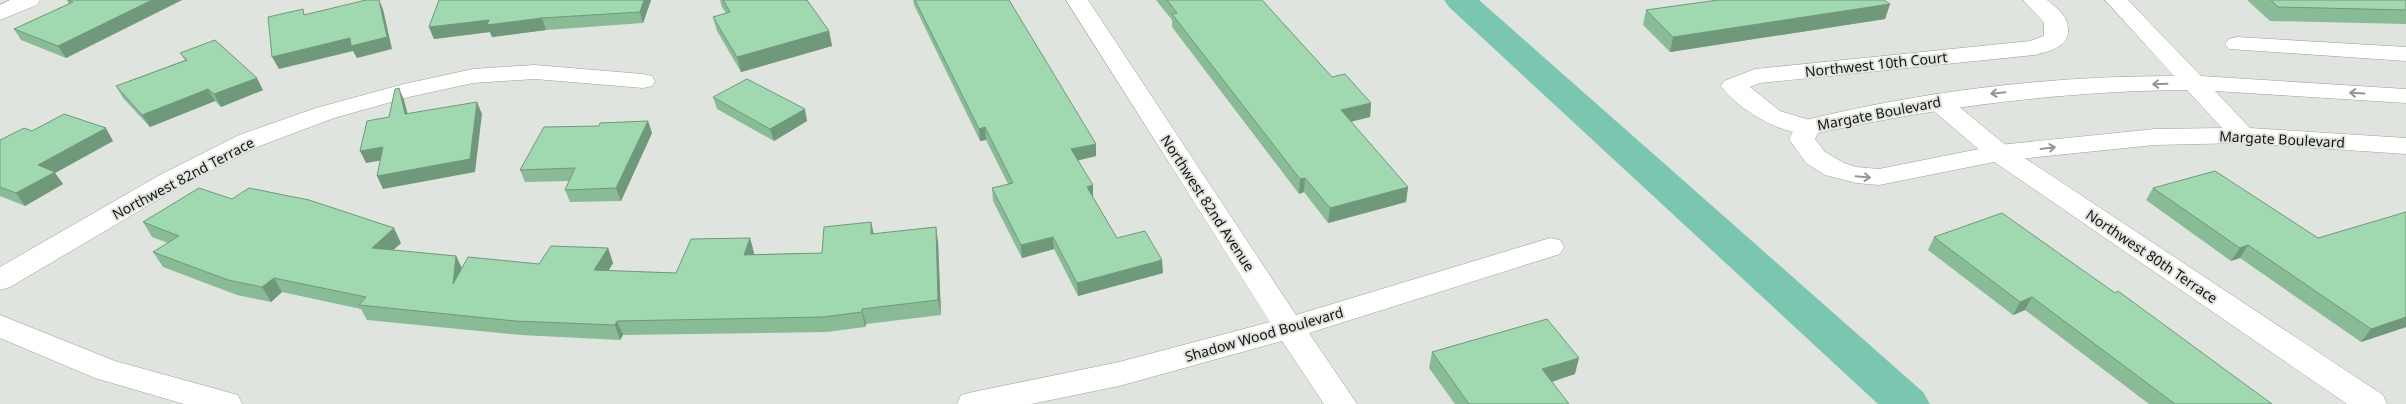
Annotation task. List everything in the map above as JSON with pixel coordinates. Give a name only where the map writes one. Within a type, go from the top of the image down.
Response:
[{"type":"street","points":[[0,13],[29,0]]},
{"type":"street","name":"Northwest 82nd Avenue","points":[[1077,0],[1288,328],[1341,404]]},
{"type":"street","name":"Northwest 10th Court","points":[[1807,127],[1771,116],[1733,86],[1755,76],[2035,48],[2056,39],[2055,20],[2034,0]]},
{"type":"street","points":[[2116,0],[2243,135]]},
{"type":"street","points":[[2237,44],[2406,54]]},
{"type":"street","name":"Northwest 82nd Terrace","points":[[0,280],[168,182],[248,141],[325,113],[404,91],[473,76],[535,72],[644,81]]},
{"type":"street","name":"Margate Boulevard","points":[[2406,96],[2194,83],[2058,88],[1937,102],[1807,127],[1802,139],[1810,152],[1828,166],[1859,177],[1879,178],[2000,153],[2135,139],[2243,135],[2406,146]]},
{"type":"street","name":"Northwest 80th Terrace","points":[[1937,102],[2000,153],[2371,404]]},
{"type":"street","name":"Shadow Wood Boulevard","points":[[973,404],[1119,374],[1288,328],[1550,247]]},
{"type":"street","points":[[0,326],[106,370],[226,404]]},
{"type":"building","points":[[68,0],[152,0],[58,46],[14,29],[73,2]]},
{"type":"building","points":[[366,0],[379,0],[387,37],[351,46],[350,38],[272,57],[268,17],[303,9],[304,15]]},
{"type":"building","points":[[439,0],[644,0],[640,12],[542,18],[487,25],[489,20],[429,27]]},
{"type":"building","points":[[723,0],[807,0],[829,31],[737,57],[713,17],[730,12]]},
{"type":"building","points":[[915,0],[1009,0],[1096,144],[1071,149],[1093,185],[1087,187],[1117,238],[1145,231],[1162,260],[1077,283],[1053,237],[1021,245],[992,188],[1013,183],[985,127],[979,129]]},
{"type":"building","points":[[1167,0],[1262,0],[1332,77],[1345,74],[1371,103],[1341,110],[1408,187],[1330,208],[1305,178],[1300,179],[1172,14],[1177,13]]},
{"type":"building","points":[[1718,0],[1884,0],[1890,4],[1673,37],[1646,10]]},
{"type":"building","points":[[2271,0],[2406,0],[2406,10],[2278,7]]},
{"type":"building","points":[[215,40],[257,78],[214,94],[208,89],[142,115],[116,86],[187,60],[180,53]]},
{"type":"building","points":[[747,79],[805,109],[770,129],[713,97]]},
{"type":"building","points":[[399,88],[405,114],[477,102],[470,159],[377,176],[383,147],[360,151],[367,121],[389,117],[395,89]]},
{"type":"building","points":[[64,114],[106,128],[38,165],[55,172],[16,193],[0,187],[0,140],[24,128],[32,131]]},
{"type":"building","points":[[648,121],[616,188],[565,190],[575,168],[520,170],[544,127],[599,126],[600,123]]},
{"type":"building","points":[[2215,171],[2318,238],[2406,212],[2406,317],[2371,329],[2248,245],[2240,248],[2153,188]]},
{"type":"building","points":[[199,188],[232,199],[249,188],[309,200],[394,228],[372,248],[456,256],[453,284],[468,257],[539,264],[551,246],[608,248],[594,270],[676,273],[691,239],[750,238],[744,255],[822,253],[824,227],[871,222],[871,234],[936,227],[938,300],[862,309],[862,312],[823,317],[617,321],[615,325],[515,321],[359,305],[366,297],[274,278],[262,287],[228,280],[153,252],[179,236],[143,222]]},
{"type":"building","points":[[2002,213],[2115,293],[2118,291],[2272,404],[2175,404],[2032,297],[2020,302],[1934,237]]},
{"type":"building","points":[[1547,319],[1579,358],[1542,369],[1569,404],[1469,404],[1432,352]]},
{"type":"waterway","points":[[1460,0],[1907,404]]}]
